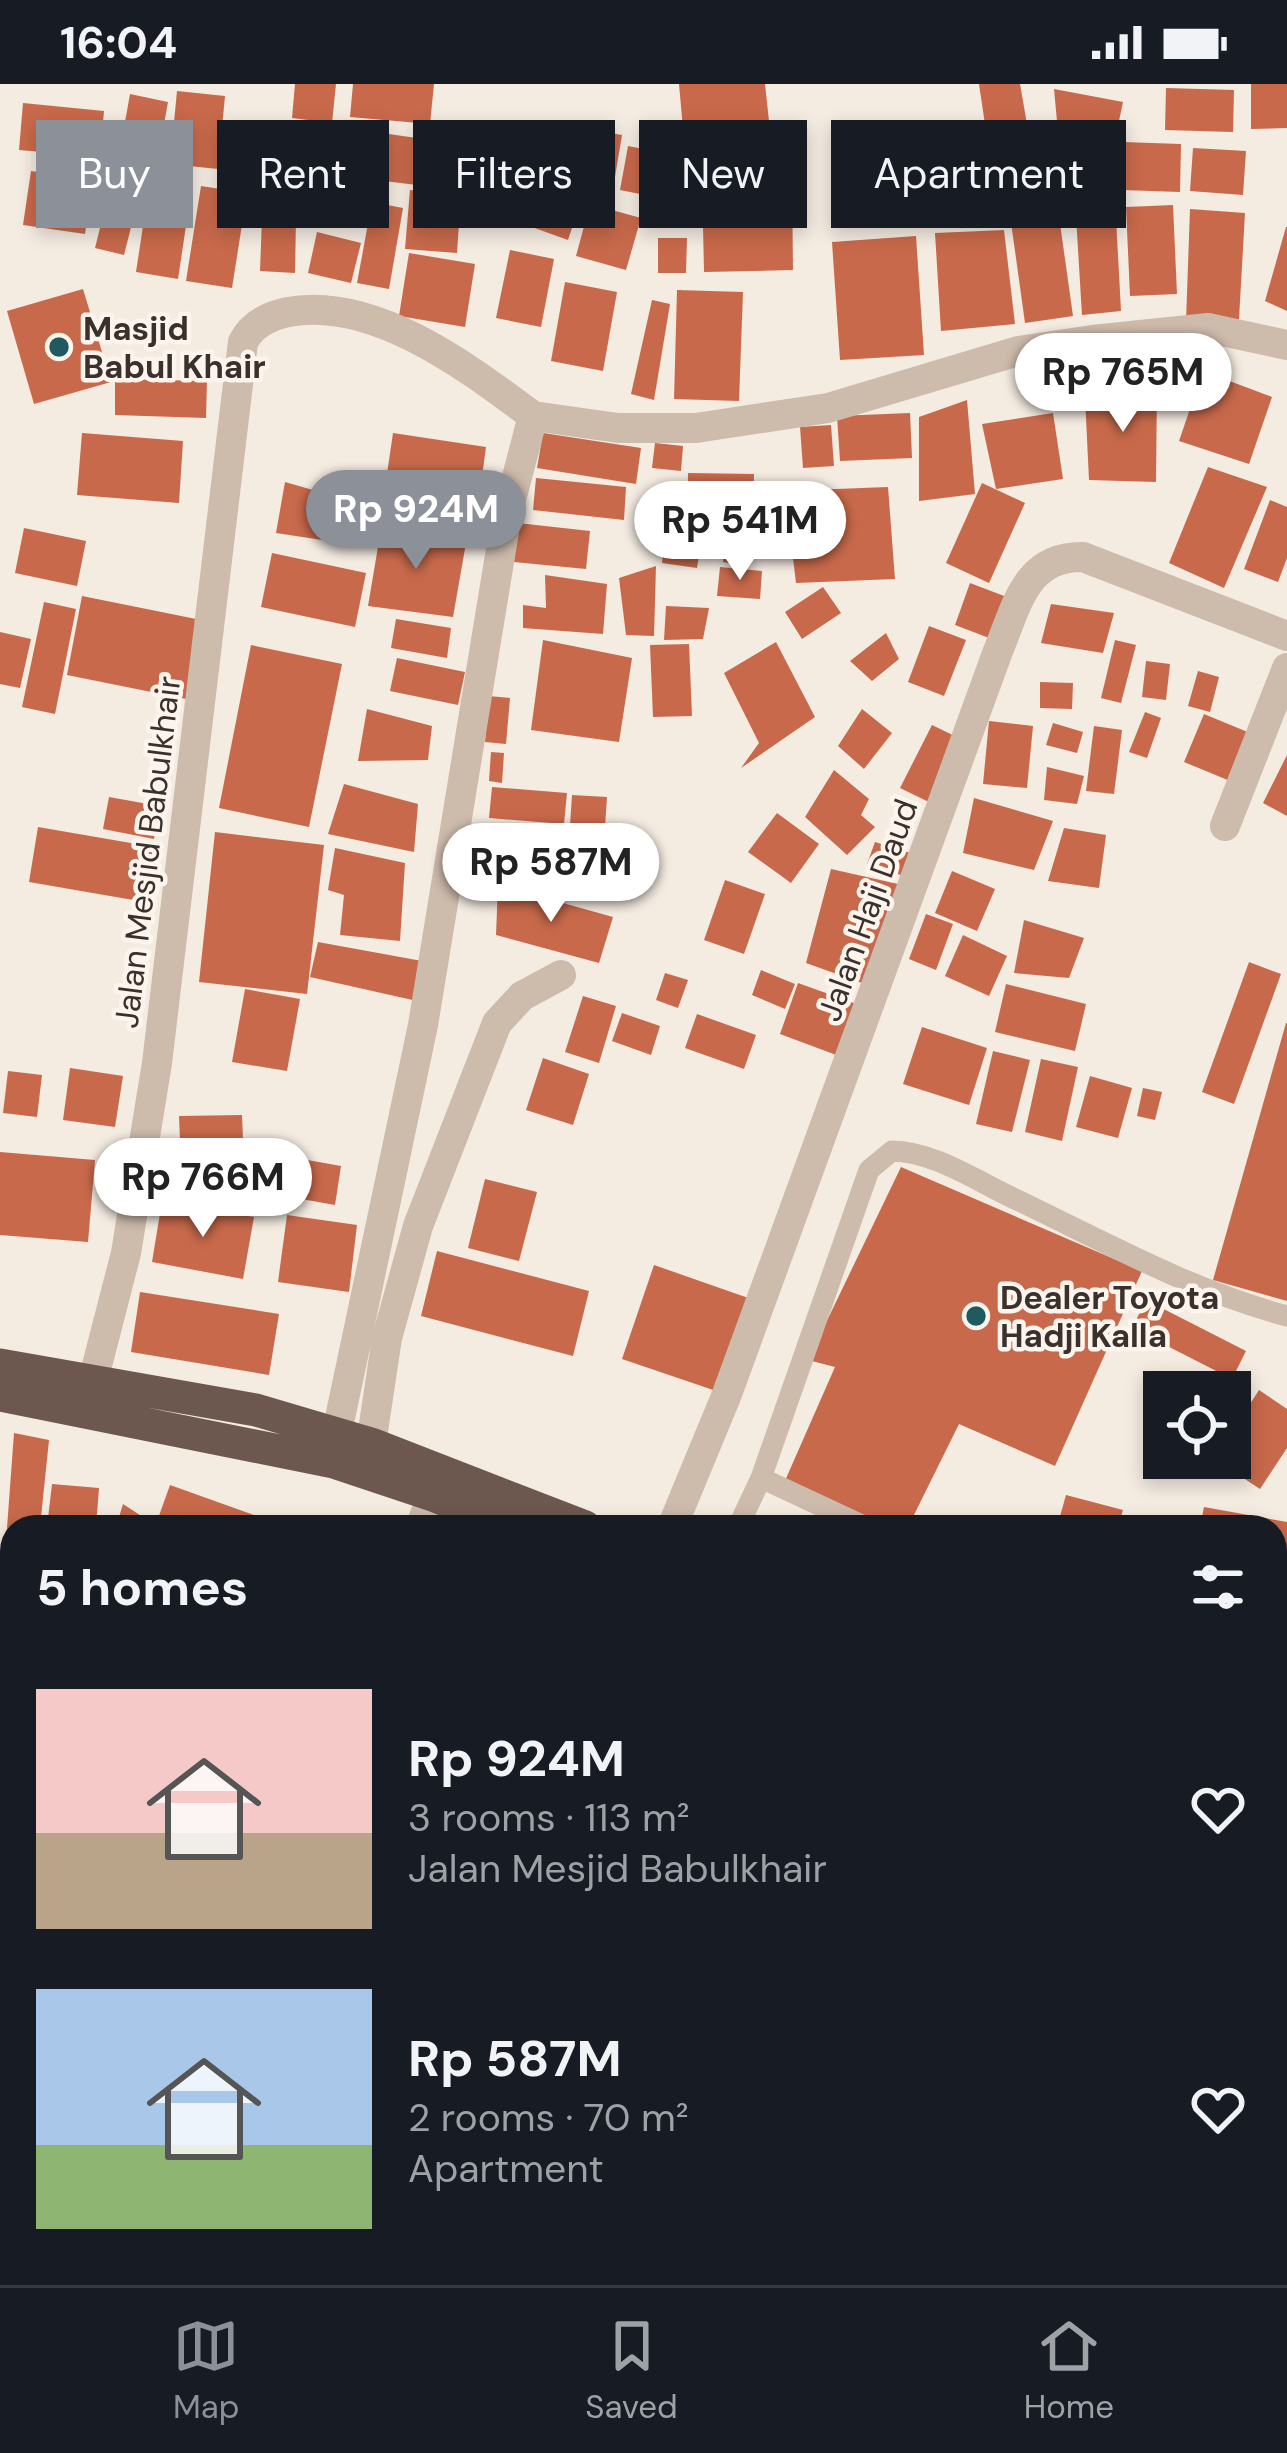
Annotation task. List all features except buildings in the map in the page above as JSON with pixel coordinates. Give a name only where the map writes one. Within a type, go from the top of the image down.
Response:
[{"type":"highway","points":[[0,1365],[256,1409],[337,1432],[554,1515]]},
{"type":"highway","points":[[0,1395],[334,1462],[482,1515]]},
{"type":"street","name":"Jalan Mesjid Babulkhair","points":[[93,1381],[126,1253],[157,1063],[231,432],[249,330],[283,313],[316,308],[358,316],[430,345],[533,416]]},
{"type":"street","points":[[337,1432],[423,1024],[506,519],[533,416],[618,428],[696,428],[828,408],[1018,351],[1093,340],[1208,328],[1287,345]]},
{"type":"street","name":"Jalan Haji Daud","points":[[677,1515],[727,1394],[998,651],[1031,577],[1054,560],[1083,557],[1287,636]]},
{"type":"street","points":[[1225,826],[1287,668]]},
{"type":"street","points":[[370,1444],[387,1338],[418,1226],[497,1023],[522,996],[561,975]]},
{"type":"street","points":[[425,1515],[433,1495]]},
{"type":"lane","points":[[744,1515],[761,1478],[869,1170],[892,1151],[958,1172],[1233,1301],[1287,1316]]},
{"type":"lane","points":[[761,1478],[840,1515]]},
{"type":"place","name":"Masjid Babul Khair","points":[[59,347]]},
{"type":"place","name":"Dealer Toyota Hadji Kalla","points":[[976,1316]]}]
